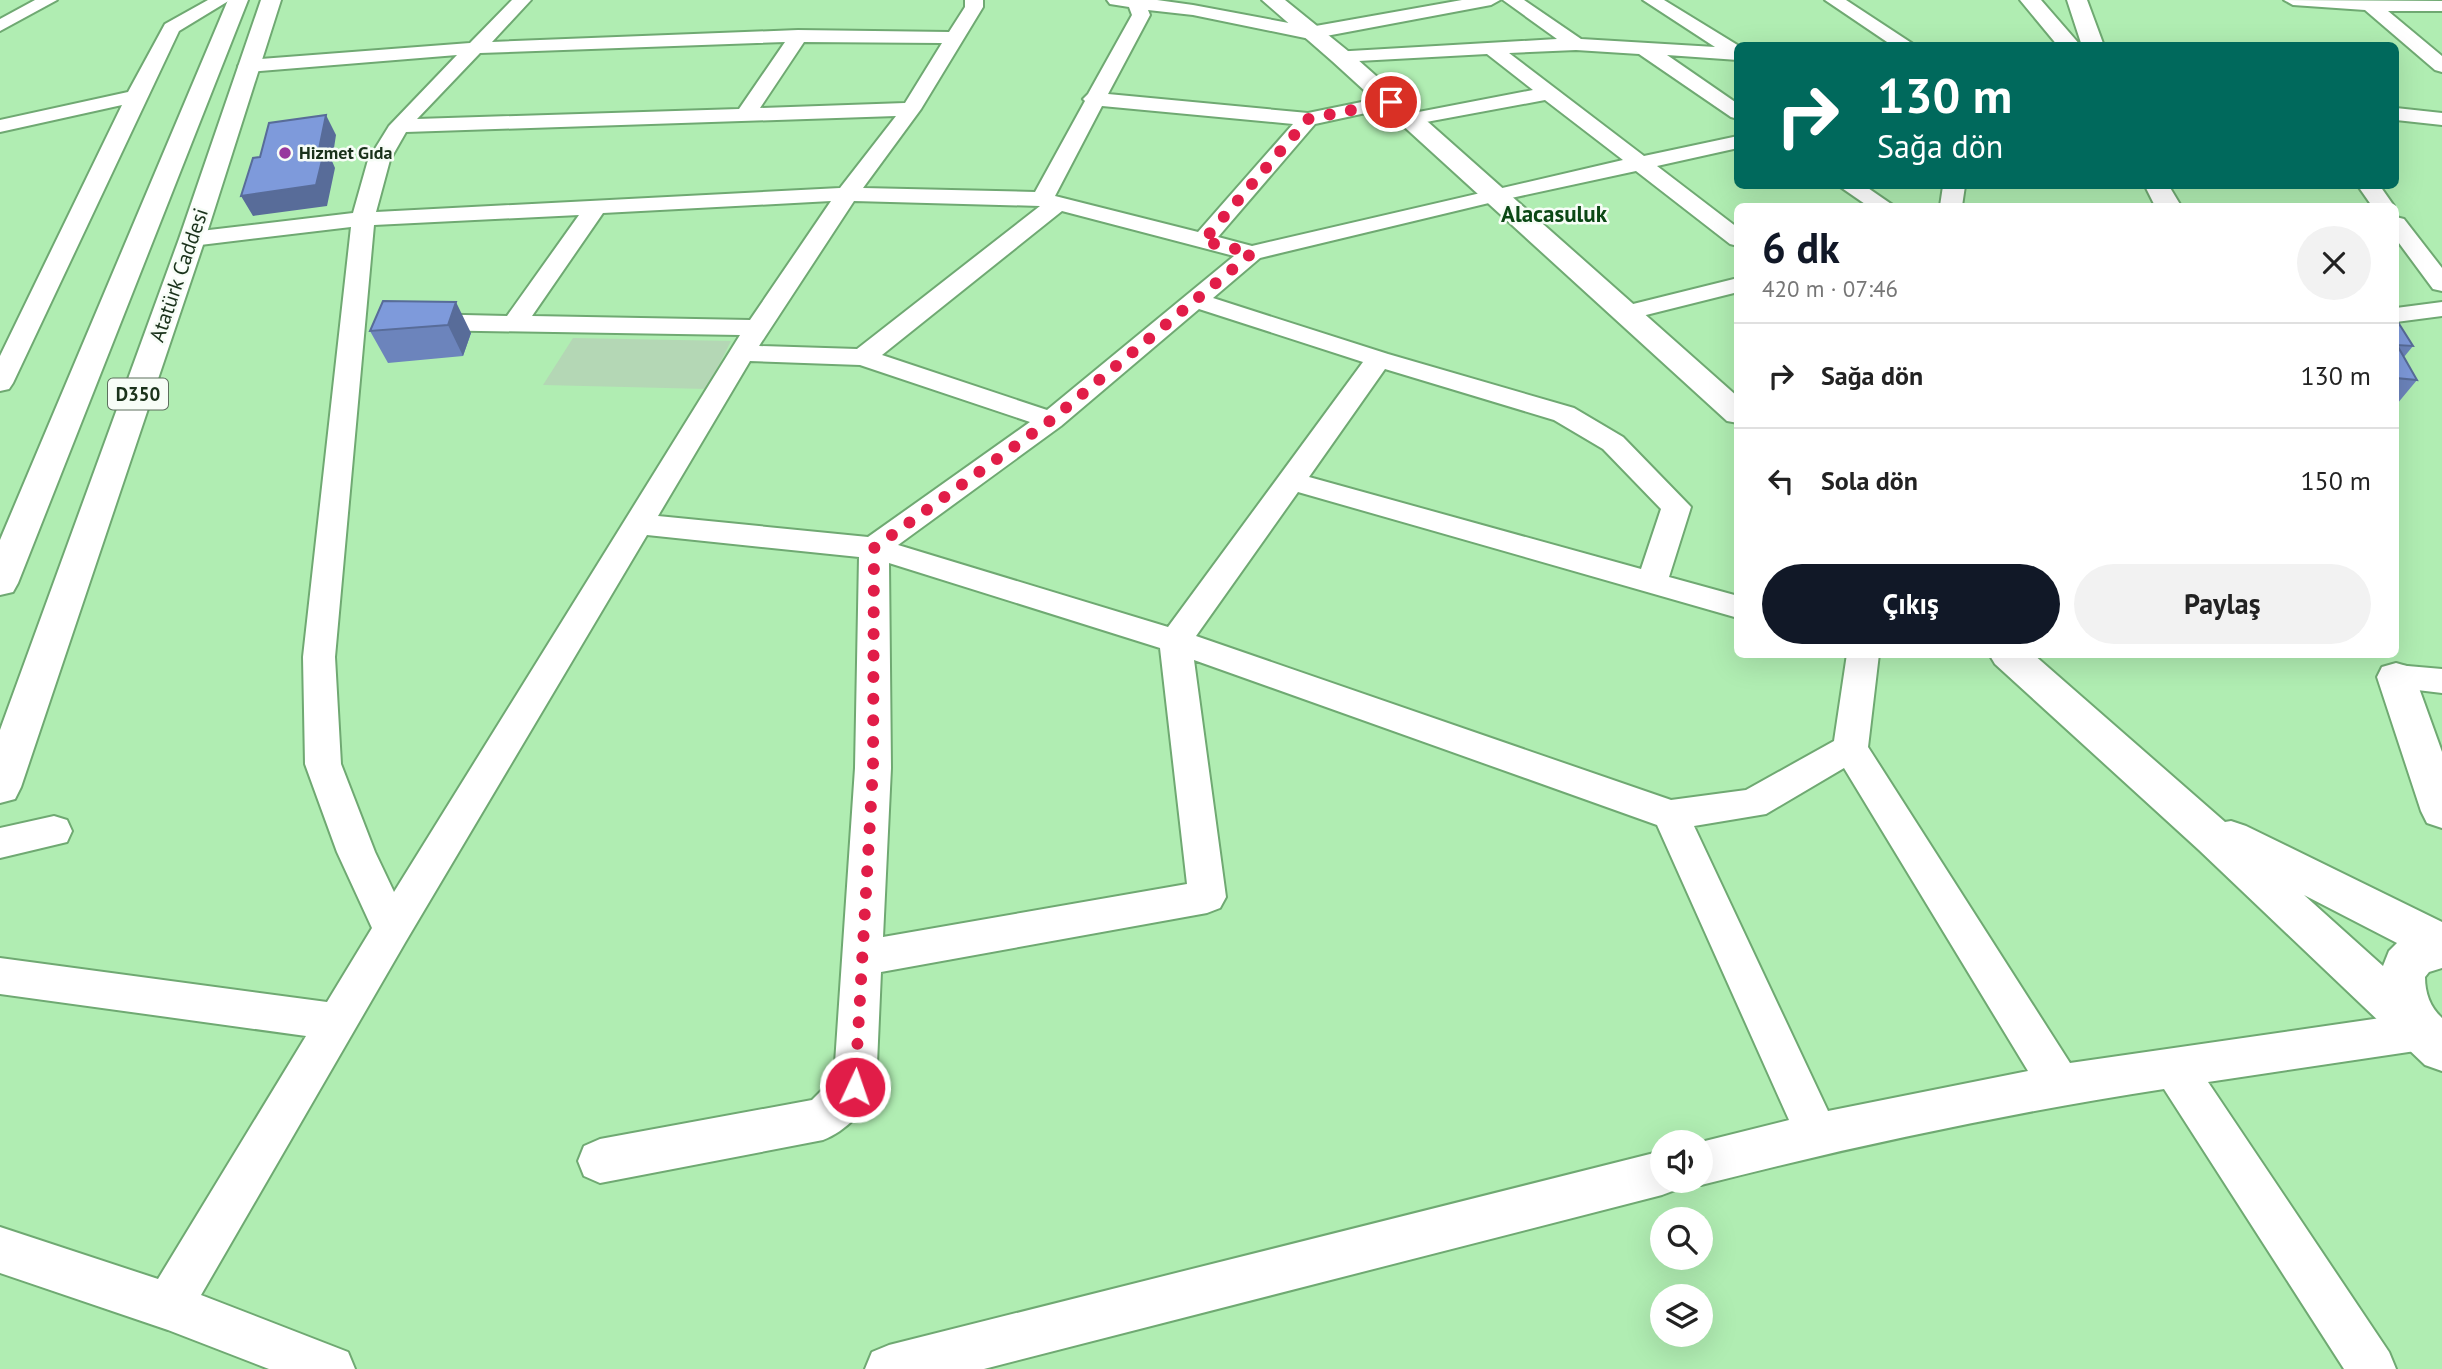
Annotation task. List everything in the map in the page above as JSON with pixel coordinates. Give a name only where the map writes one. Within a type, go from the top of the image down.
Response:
[{"type":"main road","name":"D350","points":[[0,583],[237,0]]},
{"type":"main road","name":"Atatürk Caddesi","points":[[0,787],[192,239],[271,0]]},
{"type":"main road","points":[[1272,0],[1340,56],[1734,410]]},
{"type":"main road","points":[[2030,0],[2067,42]]},
{"type":"main road","points":[[2077,0],[2092,42]]},
{"type":"main road","points":[[2012,658],[2192,818],[2427,1035]]},
{"type":"main road","points":[[2390,666],[2442,765]]},
{"type":"main road","points":[[2390,666],[2442,811]]},
{"type":"main road","points":[[2192,818],[2442,946]]},
{"type":"main road","points":[[2427,1035],[2404,1001],[2400,979],[2407,961],[2424,951],[2442,946]]},
{"type":"street","points":[[0,26],[48,0]]},
{"type":"street","points":[[2,376],[171,28],[221,0]]},
{"type":"street","points":[[392,929],[356,852],[323,764],[319,657],[375,321],[363,219],[379,160],[399,125],[522,0]]},
{"type":"street","points":[[169,1306],[392,929],[750,341],[846,194],[911,109],[974,7],[974,0]]},
{"type":"street","points":[[1116,0],[1137,1],[1310,33],[1491,0]]},
{"type":"street","points":[[1512,0],[1576,44]]},
{"type":"street","points":[[1653,0],[1734,51]]},
{"type":"street","points":[[1834,0],[1900,42]]},
{"type":"street","points":[[2293,0],[2371,6],[2442,6]]},
{"type":"street","points":[[863,357],[1050,201],[1093,99],[1141,15],[1137,1]]},
{"type":"street","points":[[1375,6],[1390,18]]},
{"type":"street","points":[[2371,6],[2442,66]]},
{"type":"street","points":[[248,66],[476,48],[798,36],[955,38]]},
{"type":"street","points":[[746,113],[798,36]]},
{"type":"street","points":[[1340,56],[1576,44],[1734,53]]},
{"type":"street","points":[[1642,47],[1734,110]]},
{"type":"street","points":[[1492,49],[1734,236]]},
{"type":"street","points":[[1093,99],[1308,119],[1549,93]]},
{"type":"street","points":[[0,126],[136,96]]},
{"type":"street","points":[[399,125],[911,109]]},
{"type":"street","points":[[2399,114],[2442,119]]},
{"type":"street","points":[[1203,241],[1308,119]]},
{"type":"street","points":[[874,548],[1051,420],[1252,253],[1493,195],[1734,143]]},
{"type":"street","points":[[1855,189],[1879,203]]},
{"type":"street","points":[[192,239],[363,219],[846,194],[1050,201],[1252,253]]},
{"type":"street","points":[[515,323],[596,207]]},
{"type":"street","points":[[2399,228],[2442,284]]},
{"type":"street","points":[[1626,313],[1734,286]]},
{"type":"street","points":[[1196,300],[1379,359],[1564,414],[1613,443],[1676,507],[1652,583]]},
{"type":"street","points":[[2399,315],[2442,309]]},
{"type":"street","points":[[375,321],[515,323],[750,341],[863,357],[1051,420]]},
{"type":"street","points":[[862,958],[1207,897],[1175,640],[1379,359]]},
{"type":"street","points":[[1291,481],[1734,606]]},
{"type":"street","points":[[639,524],[874,548],[1175,640],[1671,815],[1753,804],[1850,748]]},
{"type":"street","points":[[600,1161],[823,1119],[855,1087],[873,768],[874,548]]},
{"type":"street","points":[[1863,658],[1850,748],[2060,1085]]},
{"type":"street","points":[[2390,666],[2442,681]]},
{"type":"street","points":[[1671,815],[1817,1134]]},
{"type":"street","points":[[0,843],[54,831]]},
{"type":"street","points":[[0,976],[338,1022]]},
{"type":"street","points":[[1713,1160],[1817,1134],[2060,1085],[2427,1035]]},
{"type":"street","points":[[2175,1069],[2372,1369]]},
{"type":"street","points":[[889,1369],[1650,1176]]},
{"type":"street","points":[[0,1250],[169,1306],[331,1369]]},
{"type":"green space","points":[[573,338],[731,341],[707,389],[543,385]]},
{"type":"building","points":[[326,115],[319,149],[325,148],[316,185],[241,196],[253,158],[260,157],[269,123]]},
{"type":"building","points":[[383,301],[456,302],[448,325],[370,331]]},
{"type":"building","points":[[2399,324],[2413,346],[2399,345]]},
{"type":"building","points":[[2399,348],[2417,380],[2399,378]]},
{"type":"place","name":"Hizmet Gıda","points":[[285,153]]},
{"type":"district","name":"Alacasuluk","points":[[1554,214]]},
{"type":"route","points":[[855,1087],[873,768],[874,548],[1051,420],[1252,253],[1203,241],[1308,119],[1391,102]]}]
